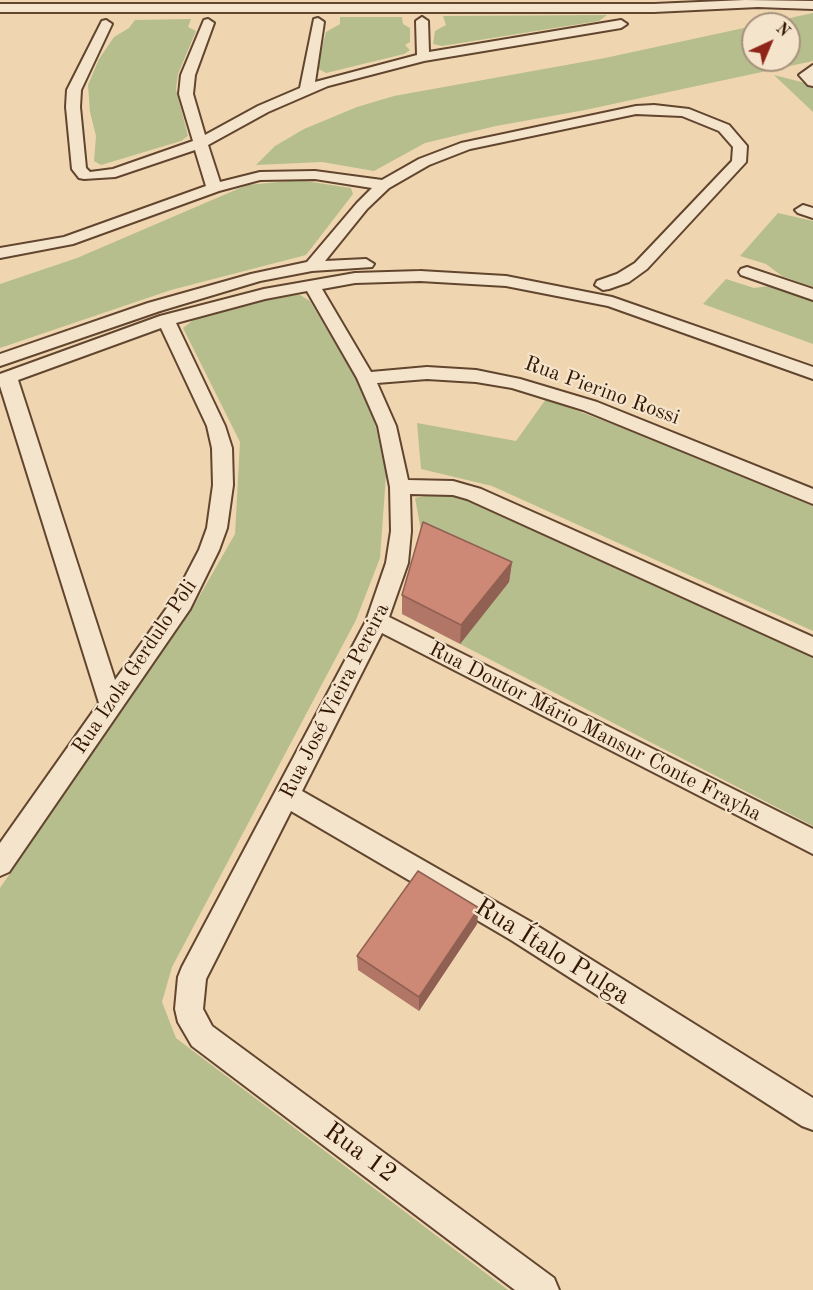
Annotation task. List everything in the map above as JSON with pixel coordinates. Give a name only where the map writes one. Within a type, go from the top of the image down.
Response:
[{"type":"street","points":[[0,8],[654,8],[758,3],[813,5]]},
{"type":"street","points":[[422,21],[423,57]]},
{"type":"street","points":[[208,22],[186,84],[186,94],[199,144],[214,188]]},
{"type":"street","points":[[307,88],[318,22]]},
{"type":"street","points":[[106,24],[74,90],[73,107],[79,169],[84,175],[90,176],[115,173],[199,144],[263,108],[307,88],[368,70],[423,57],[621,24]]},
{"type":"street","points":[[312,266],[372,194],[424,162],[466,146],[636,110],[661,109],[684,112],[724,128],[740,147],[739,162],[641,266],[618,280],[603,285]]},
{"type":"street","points":[[0,253],[39,248],[86,235],[214,188],[247,179],[284,174],[336,177],[384,185]]},
{"type":"street","points":[[342,231],[344,248],[357,264]]},
{"type":"street","points":[[3,372],[154,307],[257,278],[312,266],[357,264],[472,264],[563,276],[603,285],[813,357]]},
{"type":"street","points":[[636,288],[641,266]]},
{"type":"street","points":[[747,272],[813,295]]},
{"type":"street","points":[[3,372],[166,320],[264,294],[355,278],[420,276],[495,280],[550,288],[612,302],[813,374]]},
{"type":"street","name":"Rua José Vieira Pereira","points":[[189,1009],[192,977],[377,621],[397,563],[401,531],[400,487],[387,426],[366,378],[311,284]]},
{"type":"street","name":"Rua Izola Gerdulo Poli","points":[[0,864],[182,603],[209,550],[220,509],[222,448],[216,426],[166,320]]},
{"type":"street","points":[[3,372],[111,703]]},
{"type":"street","name":"Rua Pierino Rossi","points":[[366,378],[427,373],[476,376],[514,383],[590,406],[813,497]]},
{"type":"street","points":[[400,487],[453,488],[474,494],[813,647]]},
{"type":"street","name":"Rua Doutor Mário Mansur Conte Frayha","points":[[377,621],[813,842]]},
{"type":"street","name":"Rua Ítalo Pulga","points":[[288,796],[521,931],[813,1115]]},
{"type":"street","name":"Rua 12","points":[[189,1009],[192,1022],[202,1036],[542,1290]]},
{"type":"green space","points":[[813,13],[813,61],[801,64],[801,16]]},
{"type":"green space","points":[[607,15],[599,21],[442,46],[433,44],[435,31],[446,25],[443,16]]},
{"type":"green space","points":[[340,17],[402,17],[403,24],[410,28],[410,42],[405,45],[410,50],[404,54],[326,73],[317,68],[326,32],[340,24]]},
{"type":"green space","points":[[191,19],[188,27],[196,31],[178,74],[176,89],[188,136],[181,141],[101,165],[94,161],[96,136],[90,112],[88,85],[99,59],[114,37],[129,28],[135,20]]},
{"type":"green space","points":[[741,29],[741,72],[762,72],[585,110],[496,126],[425,143],[374,171],[322,162],[256,165],[275,146],[304,129],[357,107],[394,96],[605,58]]},
{"type":"green space","points":[[774,75],[813,85],[813,112]]},
{"type":"green space","points":[[299,180],[351,188],[353,194],[306,255],[171,290],[0,348],[0,284],[77,258],[247,185]]},
{"type":"green space","points":[[778,213],[813,221],[813,287],[782,276],[766,264],[740,256]]},
{"type":"green space","points":[[726,279],[754,288],[769,286],[813,301],[813,344],[703,304]]},
{"type":"green space","points":[[300,295],[310,301],[371,404],[386,475],[380,558],[356,620],[172,967],[162,1002],[176,1038],[508,1290],[0,1290],[0,888],[192,609],[235,534],[240,442],[183,328],[196,318],[277,296]]},
{"type":"green space","points":[[546,399],[639,434],[813,506],[813,631],[492,486],[421,469],[417,423],[516,441]]},
{"type":"green space","points":[[446,491],[813,657],[813,826],[460,644],[423,541],[415,498]]},
{"type":"building","points":[[423,522],[512,562],[461,625],[402,595]]},
{"type":"building","points":[[418,871],[479,908],[419,997],[357,956]]}]
